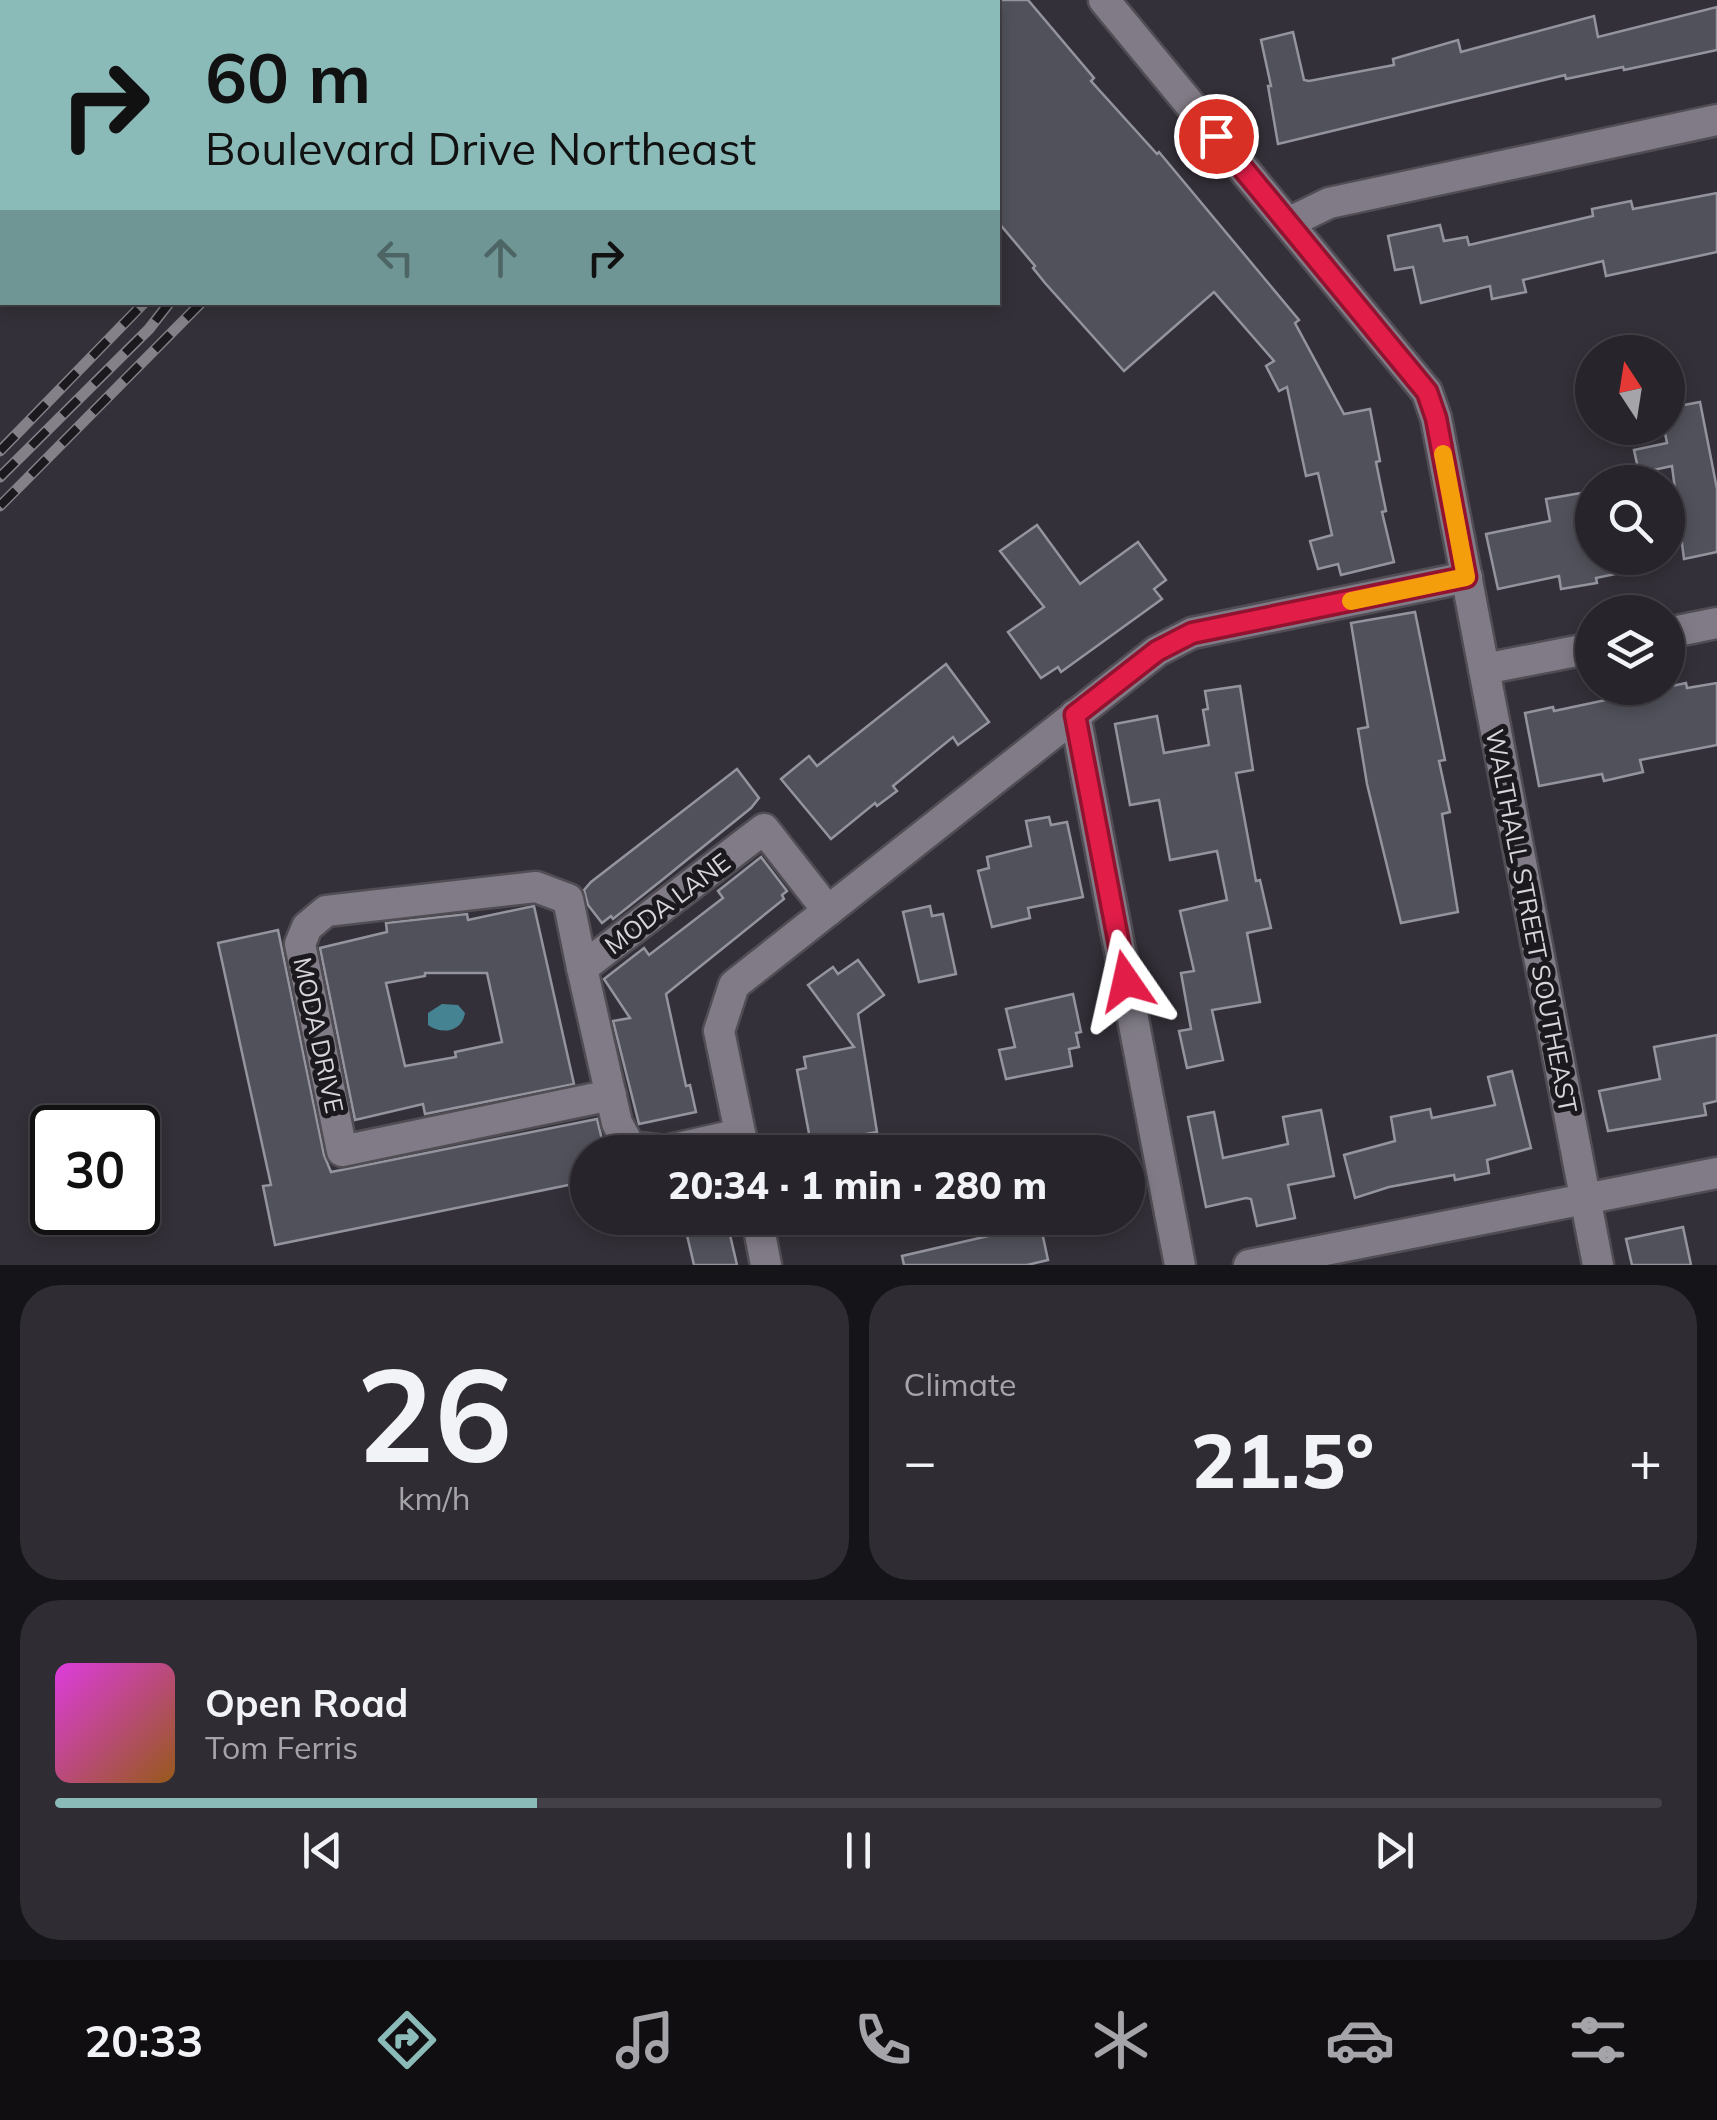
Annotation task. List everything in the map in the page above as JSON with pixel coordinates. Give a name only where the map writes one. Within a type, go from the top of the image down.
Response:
[{"type":"street","name":"WALTHALL STREET SOUTHEAST","points":[[1104,0],[1427,392],[1436,418],[1598,1265]]},
{"type":"street","points":[[1288,222],[1330,202],[1717,120]]},
{"type":"street","points":[[740,1135],[719,1031],[734,986],[1157,651],[1192,633],[1466,577]]},
{"type":"street","points":[[1685,630],[1717,623]]},
{"type":"street","points":[[1484,669],[1575,651]]},
{"type":"street","points":[[1075,715],[1180,1265]]},
{"type":"street","name":"MODA LANE","points":[[624,1135],[617,1122],[582,968],[764,828],[828,911]]},
{"type":"street","name":"MODA DRIVE","points":[[582,968],[568,900],[536,887],[326,912],[307,927],[300,944],[342,1151],[611,1095]]},
{"type":"street","points":[[1250,1265],[1717,1173]]},
{"type":"street","points":[[760,1235],[766,1265]]},
{"type":"water","points":[[442,1004],[458,1005],[465,1013],[456,1028],[445,1031],[428,1025],[428,1013]]},
{"type":"building","points":[[1000,0],[1028,0],[1094,78],[1091,81],[1159,152],[1299,320],[1295,323],[1344,414],[1370,409],[1386,511],[1382,512],[1394,562],[1341,575],[1338,564],[1318,569],[1310,541],[1332,535],[1318,473],[1306,476],[1287,387],[1279,391],[1266,366],[1274,361],[1214,292],[1124,371],[1045,283],[1000,224]]},
{"type":"building","points":[[1717,7],[1717,50],[1624,70],[1623,67],[1566,79],[1565,75],[1278,144],[1261,40],[1293,32],[1304,80],[1309,81],[1394,65],[1393,59],[1458,40],[1461,52],[1594,16],[1598,37]]},
{"type":"building","points":[[1717,193],[1717,252],[1606,276],[1603,261],[1523,280],[1526,292],[1492,299],[1490,286],[1421,303],[1413,267],[1395,270],[1388,236],[1440,225],[1444,241],[1467,237],[1469,245],[1593,216],[1592,209],[1631,201],[1633,209]]},
{"type":"building","points":[[1700,402],[1717,489],[1717,552],[1685,559],[1685,465],[1637,465],[1634,450],[1685,445],[1685,405]]},
{"type":"building","points":[[1575,494],[1575,575],[1610,575],[1596,578],[1597,583],[1561,589],[1559,576],[1498,589],[1486,534],[1550,521],[1546,499]]},
{"type":"building","points":[[1037,525],[1080,584],[1138,542],[1166,580],[1154,589],[1162,599],[1061,672],[1058,667],[1041,678],[1008,632],[1044,607],[1000,551]]},
{"type":"building","points":[[1415,612],[1445,760],[1439,761],[1450,812],[1442,814],[1458,912],[1401,923],[1367,784],[1358,729],[1368,727],[1351,623]]},
{"type":"building","points":[[946,664],[989,722],[958,745],[953,737],[893,786],[897,791],[877,806],[875,803],[831,839],[781,779],[809,756],[817,766]]},
{"type":"building","points":[[1685,683],[1687,688],[1717,683],[1717,745],[1640,760],[1643,772],[1604,781],[1602,774],[1539,786],[1525,713],[1582,705],[1685,705]]},
{"type":"building","points":[[1240,686],[1253,770],[1236,773],[1256,881],[1260,880],[1271,928],[1247,933],[1260,1002],[1212,1010],[1223,1060],[1187,1068],[1179,1031],[1191,1029],[1181,973],[1194,971],[1180,911],[1227,900],[1217,851],[1170,860],[1159,800],[1130,805],[1115,724],[1157,716],[1164,753],[1209,745],[1203,710],[1208,709],[1205,691]]},
{"type":"building","points":[[737,769],[759,798],[751,808],[613,919],[611,916],[602,923],[588,905],[584,890],[591,882]]},
{"type":"building","points":[[1049,817],[1051,825],[1067,822],[1083,897],[1028,908],[1030,918],[992,927],[978,871],[989,868],[987,857],[1031,846],[1026,821]]},
{"type":"building","points":[[761,857],[787,891],[782,895],[784,899],[666,994],[686,1086],[690,1085],[696,1112],[639,1124],[613,1021],[630,1018],[604,979],[644,948],[649,955],[723,898],[718,891]]},
{"type":"building","points":[[534,906],[574,1084],[425,1114],[423,1104],[355,1120],[320,948],[387,932],[386,923],[467,914],[468,920]],"holes":[[[425,973],[487,973],[502,1042],[455,1052],[456,1057],[405,1066],[386,983]]]},
{"type":"building","points":[[930,906],[932,916],[943,914],[956,974],[919,982],[903,912]]},
{"type":"building","points":[[278,930],[324,1155],[331,1172],[597,1119],[601,1135],[570,1135],[570,1185],[275,1245],[263,1186],[271,1185],[218,943]]},
{"type":"building","points":[[858,960],[884,995],[858,1014],[877,1132],[809,1135],[797,1070],[806,1068],[804,1057],[854,1047],[808,985],[833,967],[838,974]]},
{"type":"building","points":[[1073,994],[1081,1032],[1076,1033],[1079,1047],[1069,1049],[1072,1066],[1006,1079],[999,1050],[1015,1047],[1006,1009]]},
{"type":"building","points":[[1717,1035],[1717,1101],[1704,1104],[1706,1115],[1608,1131],[1599,1091],[1660,1079],[1654,1047]]},
{"type":"building","points":[[1512,1071],[1531,1148],[1487,1160],[1489,1173],[1389,1187],[1355,1198],[1344,1155],[1395,1141],[1391,1117],[1430,1109],[1432,1118],[1495,1105],[1488,1077]]},
{"type":"building","points":[[1321,1110],[1334,1176],[1288,1185],[1295,1218],[1257,1226],[1251,1199],[1246,1198],[1206,1207],[1188,1117],[1214,1112],[1223,1158],[1288,1144],[1283,1117]]},
{"type":"building","points":[[1683,1227],[1691,1265],[1632,1265],[1626,1239]]},
{"type":"building","points":[[687,1235],[730,1235],[737,1265],[694,1265]]},
{"type":"building","points":[[992,1235],[1043,1235],[1048,1260],[1027,1265],[904,1265],[902,1256]]},
{"type":"railway","points":[[0,451],[142,305]]},
{"type":"railway","points":[[0,477],[149,329],[168,305]]},
{"type":"railway","points":[[0,506],[199,305]]},
{"type":"slow traffic","points":[[1351,601],[1466,577],[1443,454]]},
{"type":"route","points":[[1126,981],[1075,715],[1157,651],[1192,633],[1466,577],[1436,418],[1427,392],[1216,136]]}]
